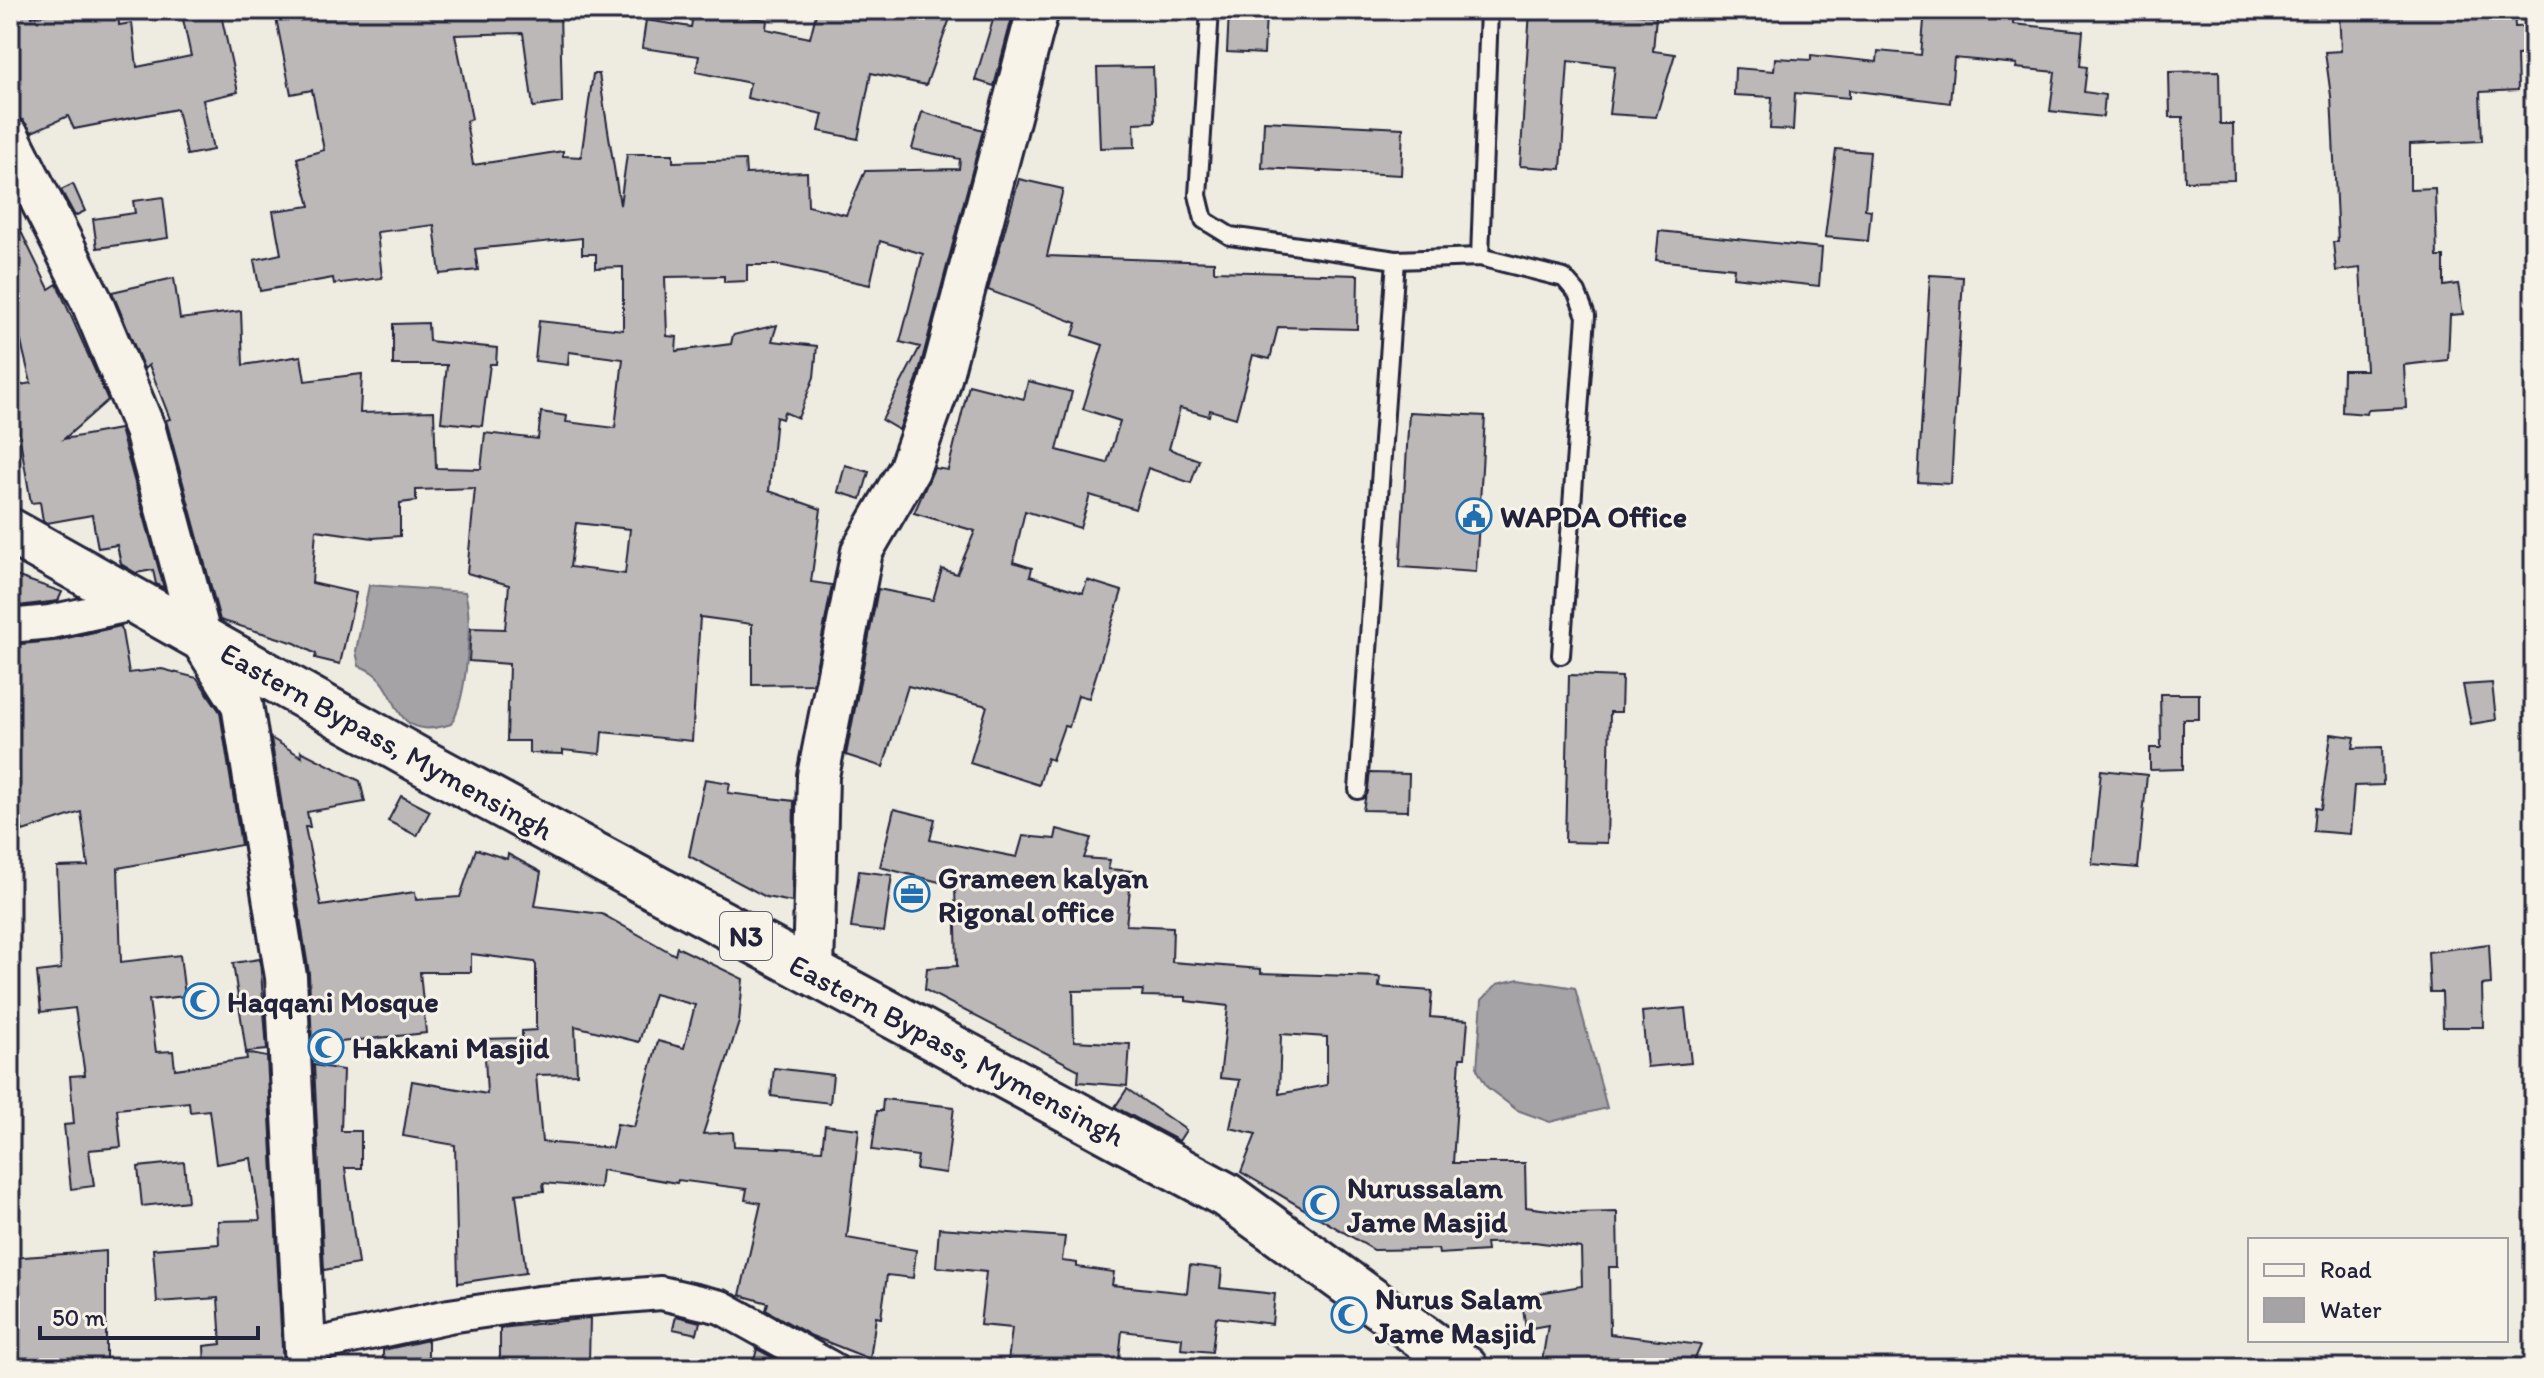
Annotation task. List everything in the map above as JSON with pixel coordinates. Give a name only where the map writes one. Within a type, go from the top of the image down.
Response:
[{"type":"highway","name":"Eastern Bypass, Mymensingh","points":[[10,531],[201,639],[1226,1195],[1465,1368]]},
{"type":"street","points":[[813,972],[818,776],[862,551],[909,470],[939,386],[1038,10]]},
{"type":"street","points":[[10,139],[91,300],[145,430],[201,639],[242,704],[286,977],[305,1357],[449,1316],[538,1303],[661,1293],[721,1307],[831,1368]]},
{"type":"street","points":[[10,626],[50,622],[137,603]]},
{"type":"lane","points":[[1210,10],[1198,195],[1204,220],[1230,236],[1396,260],[1480,257],[1564,278],[1577,293],[1586,316],[1561,655]]},
{"type":"lane","points":[[1480,257],[1489,10]]},
{"type":"lane","points":[[1358,790],[1396,260]]},
{"type":"water","points":[[369,585],[465,592],[468,621],[465,679],[451,724],[429,728],[415,726],[405,719],[384,684],[359,666],[356,651]]},
{"type":"water","points":[[1519,979],[1575,988],[1607,1108],[1550,1122],[1517,1110],[1487,1087],[1477,1069],[1482,1000],[1497,984]]},
{"type":"building","points":[[10,10],[31,10],[32,17],[70,10],[118,10],[119,25],[132,23],[137,67],[191,56],[181,10],[220,10],[238,92],[203,100],[213,150],[187,155],[177,109],[74,129],[68,116],[32,132],[23,120],[10,116],[18,111],[10,82]]},
{"type":"building","points":[[318,10],[560,10],[562,103],[533,107],[523,33],[455,35],[472,119],[466,121],[473,165],[563,151],[563,156],[581,157],[593,74],[599,74],[620,205],[627,154],[673,154],[673,162],[745,160],[746,174],[807,172],[808,206],[846,215],[865,171],[959,169],[960,159],[912,149],[922,112],[983,130],[917,379],[899,430],[882,420],[920,347],[900,342],[923,254],[880,241],[870,285],[779,265],[747,265],[747,281],[724,282],[724,276],[665,277],[667,336],[677,337],[676,351],[731,344],[733,335],[777,325],[772,341],[817,346],[814,377],[798,418],[784,412],[782,419],[776,417],[769,491],[821,509],[811,582],[832,585],[813,684],[752,685],[752,624],[700,617],[692,741],[602,732],[600,754],[563,750],[563,754],[529,753],[529,741],[507,741],[509,664],[469,661],[471,628],[505,629],[509,585],[467,573],[475,488],[416,490],[416,501],[400,503],[400,536],[373,538],[316,530],[312,583],[356,593],[340,664],[315,658],[316,654],[295,643],[220,620],[166,420],[170,419],[149,365],[144,369],[112,292],[174,278],[180,319],[241,311],[243,365],[301,356],[305,381],[362,374],[360,413],[434,411],[436,468],[481,469],[485,433],[538,439],[541,412],[567,416],[566,422],[615,428],[623,359],[569,352],[568,365],[535,361],[539,321],[623,330],[623,267],[596,268],[596,254],[582,254],[582,238],[475,249],[478,270],[440,274],[434,225],[377,232],[382,278],[334,284],[333,278],[260,291],[254,260],[281,254],[273,211],[310,206],[297,158],[324,150],[312,90],[291,94],[276,18]],"holes":[[[576,523],[630,529],[625,574],[570,567]]]},
{"type":"building","points":[[694,10],[727,10],[727,14],[767,20],[766,29],[810,38],[817,10],[953,10],[926,85],[871,73],[858,139],[819,131],[823,114],[747,98],[750,83],[696,72],[699,56],[642,48],[646,20],[691,27]]},
{"type":"building","points":[[996,10],[1014,10],[994,86],[975,80]]},
{"type":"building","points":[[1530,10],[1608,10],[1656,16],[1653,51],[1675,54],[1656,117],[1609,114],[1615,66],[1568,61],[1561,169],[1520,166]]},
{"type":"building","points":[[1925,10],[2014,12],[2013,24],[2083,31],[2080,66],[2087,67],[2084,92],[2105,95],[2103,117],[2050,111],[2055,72],[2016,68],[2017,64],[1954,58],[1950,103],[1849,90],[1849,98],[1795,93],[1793,130],[1770,129],[1772,97],[1734,95],[1735,68],[1774,71],[1775,58],[1811,60],[1811,55],[1877,62],[1878,51],[1921,55]]},
{"type":"building","points":[[2339,10],[2514,10],[2515,27],[2534,26],[2534,54],[2517,55],[2518,90],[2480,92],[2482,141],[2410,144],[2410,189],[2435,188],[2437,257],[2444,257],[2444,286],[2458,284],[2463,314],[2450,315],[2448,360],[2404,365],[2406,408],[2368,410],[2367,414],[2342,412],[2343,370],[2366,370],[2360,268],[2336,271],[2333,242],[2338,242],[2331,96],[2325,52],[2341,51]]},
{"type":"building","points":[[1229,11],[1266,13],[1264,54],[1227,52]]},
{"type":"building","points":[[1153,67],[1155,122],[1134,123],[1135,147],[1100,148],[1097,68]]},
{"type":"building","points":[[2219,71],[2220,124],[2233,124],[2234,180],[2185,181],[2183,117],[2170,117],[2169,72]]},
{"type":"building","points":[[1264,121],[1403,128],[1401,175],[1262,168]]},
{"type":"building","points":[[1836,149],[1870,152],[1865,209],[1871,210],[1868,241],[1825,237]]},
{"type":"building","points":[[1019,179],[1063,189],[1047,256],[1214,262],[1214,271],[1358,275],[1357,329],[1278,327],[1270,359],[1253,355],[1236,418],[1210,410],[1209,416],[1180,408],[1169,449],[1199,460],[1191,483],[1148,468],[1135,509],[1090,495],[1080,528],[1025,511],[1013,562],[1032,568],[1030,576],[1083,593],[1087,580],[1122,591],[1089,698],[1078,695],[1069,727],[1064,726],[1052,760],[1047,758],[1039,785],[970,763],[987,706],[908,686],[883,767],[846,755],[878,589],[933,600],[942,569],[957,574],[975,531],[914,513],[934,468],[948,470],[969,385],[1024,399],[1028,381],[1072,392],[1057,450],[1107,463],[1120,421],[1083,409],[1103,345],[1073,335],[1077,323],[988,290]]},
{"type":"building","points":[[73,184],[85,211],[75,216],[61,190]]},
{"type":"building","points":[[163,197],[168,238],[97,248],[93,219],[135,213],[133,201]]},
{"type":"building","points":[[10,209],[49,289],[57,284],[108,400],[64,439],[120,429],[164,588],[156,584],[153,570],[136,573],[121,564],[117,545],[98,548],[92,515],[47,523],[43,521],[40,502],[31,503],[11,387],[31,383],[20,338],[10,340]]},
{"type":"building","points":[[1659,231],[1822,248],[1819,286],[1733,277],[1734,268],[1656,260]]},
{"type":"building","points":[[1930,275],[1963,277],[1951,484],[1918,482]]},
{"type":"building","points":[[428,323],[429,341],[497,348],[496,364],[490,364],[482,426],[441,422],[447,365],[393,365],[393,324]]},
{"type":"building","points":[[1409,412],[1485,416],[1476,572],[1400,567]]},
{"type":"building","points":[[845,465],[869,472],[861,499],[838,492]]},
{"type":"building","points":[[10,574],[62,592],[58,601],[10,607]]},
{"type":"building","points":[[121,626],[129,673],[162,669],[197,678],[220,712],[241,845],[118,868],[121,962],[180,955],[185,996],[149,1000],[156,1052],[173,1051],[175,1069],[247,1059],[246,1053],[267,1057],[283,1368],[205,1368],[204,1346],[221,1344],[218,1298],[157,1302],[153,1249],[219,1244],[218,1221],[260,1220],[251,1158],[216,1164],[209,1110],[190,1112],[189,1102],[117,1109],[121,1147],[89,1150],[94,1186],[71,1189],[64,1125],[74,1124],[70,1076],[85,1075],[75,1008],[41,1012],[37,972],[61,969],[57,867],[88,866],[81,812],[23,831],[10,791],[10,645],[54,641]]},
{"type":"building","points":[[1569,675],[1622,677],[1621,712],[1610,712],[1607,843],[1565,842]]},
{"type":"building","points":[[2492,683],[2496,720],[2471,724],[2463,685]]},
{"type":"building","points":[[2160,694],[2199,694],[2199,719],[2183,719],[2183,769],[2150,770],[2150,748],[2161,748]]},
{"type":"building","points":[[2331,734],[2355,737],[2353,748],[2382,747],[2383,785],[2354,786],[2350,834],[2313,831],[2315,808],[2321,809]]},
{"type":"building","points":[[271,738],[302,757],[301,751],[360,781],[365,802],[307,812],[310,827],[305,827],[321,906],[415,892],[416,900],[460,897],[476,849],[507,859],[508,854],[541,872],[535,906],[602,914],[675,955],[677,947],[743,979],[739,1022],[703,1134],[733,1132],[734,1146],[822,1150],[825,1125],[859,1129],[847,1238],[916,1250],[913,1278],[887,1275],[881,1318],[876,1317],[870,1359],[812,1336],[766,1310],[768,1303],[740,1295],[761,1203],[745,1200],[747,1189],[678,1180],[677,1183],[602,1170],[600,1188],[543,1183],[544,1191],[516,1194],[526,1273],[458,1283],[455,1145],[403,1136],[412,1081],[487,1094],[484,1039],[522,1038],[522,1031],[536,1030],[536,965],[534,962],[471,954],[471,972],[420,972],[426,1033],[312,1045],[309,973]],"holes":[[[654,994],[695,1005],[684,1048],[658,1041],[634,1127],[617,1124],[612,1148],[542,1142],[536,1075],[577,1074],[575,1026],[639,1042]]]},
{"type":"building","points":[[2101,770],[2147,775],[2138,868],[2092,864]]},
{"type":"building","points":[[1370,773],[1409,774],[1408,811],[1363,810]]},
{"type":"building","points":[[705,779],[730,783],[728,793],[794,801],[792,902],[766,897],[689,856]]},
{"type":"building","points":[[401,796],[430,811],[417,836],[388,821]]},
{"type":"building","points":[[894,809],[935,819],[930,840],[1017,857],[1023,836],[1055,839],[1057,829],[1091,838],[1084,858],[1110,860],[1108,869],[1132,871],[1126,925],[1173,927],[1172,962],[1261,969],[1261,973],[1380,977],[1379,987],[1432,991],[1430,1017],[1468,1020],[1465,1058],[1460,1058],[1453,1163],[1525,1163],[1526,1207],[1572,1213],[1617,1212],[1618,1267],[1609,1267],[1610,1334],[1701,1345],[1691,1368],[1541,1368],[1548,1325],[1526,1329],[1521,1296],[1582,1286],[1581,1248],[1534,1242],[1486,1243],[1487,1251],[1439,1254],[1438,1249],[1374,1250],[1241,1172],[1256,1134],[1230,1128],[1240,1080],[1220,1078],[1228,1006],[1186,1001],[1186,997],[1142,996],[1143,990],[1073,991],[1074,1041],[1130,1044],[1127,1086],[1078,1082],[1079,1070],[925,990],[927,968],[957,966],[955,886],[880,867]],"holes":[[[1281,1034],[1327,1037],[1327,1085],[1279,1094]]]},
{"type":"building","points":[[859,871],[892,875],[884,932],[851,928]]},
{"type":"building","points":[[2489,944],[2491,984],[2482,985],[2483,1027],[2443,1027],[2442,992],[2430,992],[2428,952]]},
{"type":"building","points":[[260,959],[267,1050],[246,1052],[233,963]]},
{"type":"building","points":[[1685,1008],[1691,1063],[1647,1067],[1642,1012]]},
{"type":"building","points":[[314,1065],[343,1070],[341,1131],[361,1131],[361,1168],[345,1168],[358,1264],[324,1270]]},
{"type":"building","points":[[774,1068],[833,1075],[830,1103],[771,1096]]},
{"type":"building","points":[[1127,1089],[1186,1130],[1179,1141],[1115,1107]]},
{"type":"building","points":[[883,1099],[954,1107],[946,1173],[916,1169],[918,1156],[872,1150],[877,1111],[882,1111]]},
{"type":"building","points":[[184,1162],[188,1201],[142,1206],[138,1167]]},
{"type":"building","points":[[939,1228],[1065,1237],[1062,1261],[1077,1263],[1077,1267],[1114,1272],[1112,1285],[1187,1293],[1190,1265],[1222,1269],[1220,1288],[1275,1294],[1272,1324],[1216,1317],[1212,1352],[1181,1349],[1182,1338],[1122,1331],[1118,1368],[1062,1368],[1008,1362],[1012,1328],[980,1325],[986,1272],[936,1267]]},
{"type":"building","points":[[106,1251],[106,1368],[10,1367],[10,1258]]},
{"type":"building","points":[[676,1316],[700,1322],[697,1334],[673,1329]]},
{"type":"building","points":[[590,1318],[589,1362],[533,1361],[533,1368],[500,1368],[500,1328]]},
{"type":"building","points":[[428,1340],[428,1368],[383,1368],[383,1350]]},
{"type":"building","points":[[757,1349],[792,1368],[752,1368]]},
{"type":"place","name":"WAPDA Office","points":[[1474,516]]},
{"type":"place","name":"Grameen kalyan Rigonal office","points":[[912,894]]},
{"type":"place","name":"Haqqani Mosque","points":[[201,1001]]},
{"type":"place","name":"Hakkani Masjid","points":[[326,1047]]},
{"type":"place","name":"Nurussalam Jame Masjid","points":[[1321,1204]]},
{"type":"place","name":"Nurus Salam Jame Masjid","points":[[1349,1315]]}]
